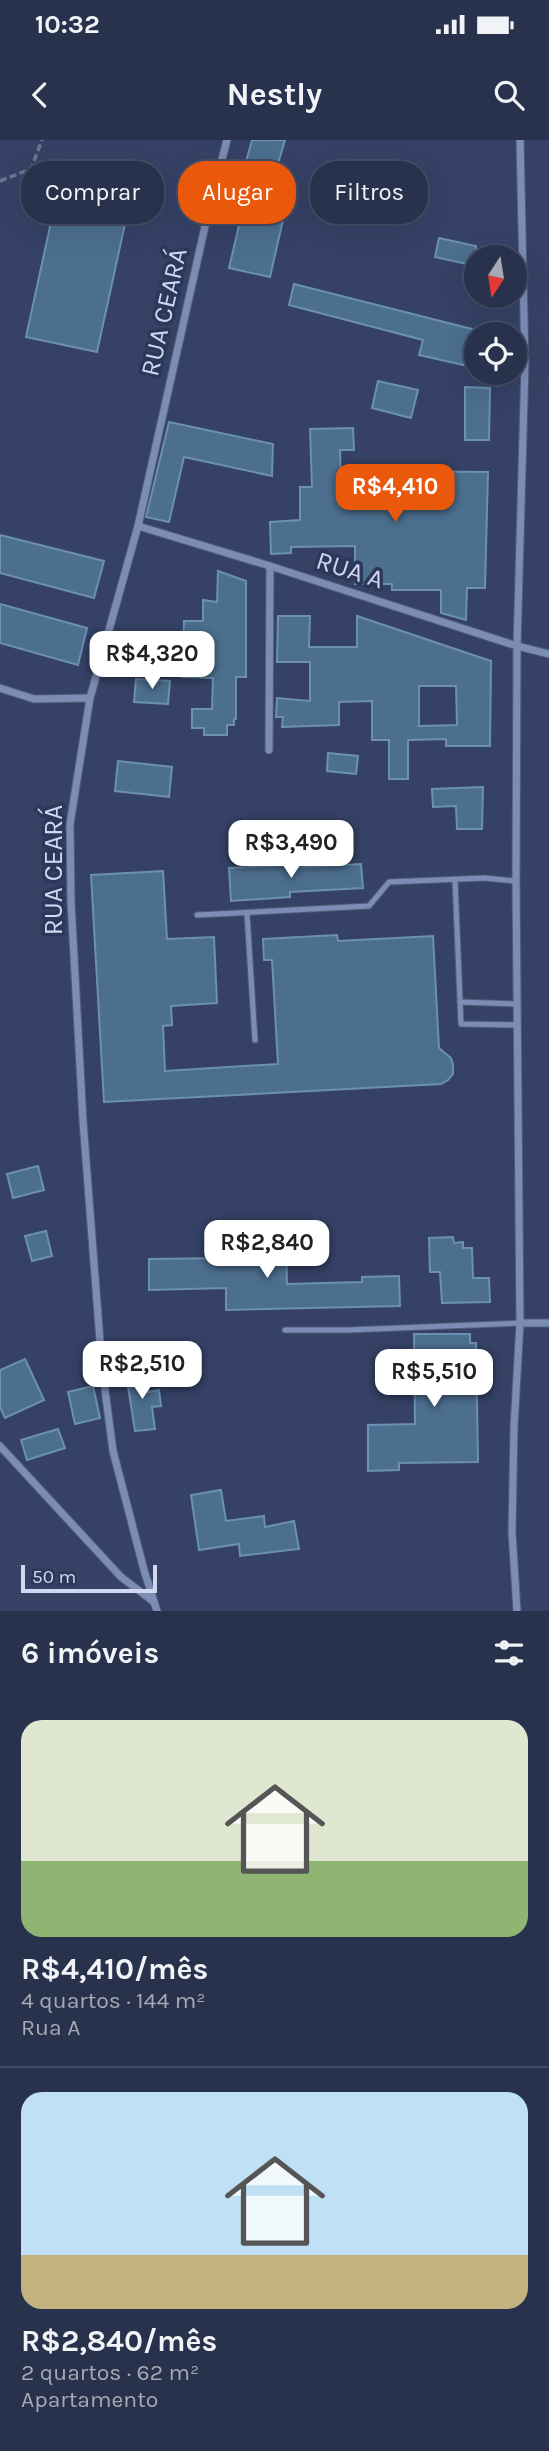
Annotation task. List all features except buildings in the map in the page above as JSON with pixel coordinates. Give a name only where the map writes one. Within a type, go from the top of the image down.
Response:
[{"type":"street","name":"RUA CEARÁ","points":[[158,1611],[113,1451],[102,1367],[83,1121],[71,902],[70,824],[90,698],[138,526],[208,213],[227,140]]},
{"type":"street","points":[[517,1611],[512,1500],[520,1324],[517,646],[525,364],[520,140]]},
{"type":"street","name":"RUA A","points":[[138,526],[549,654]]},
{"type":"street","points":[[269,750],[270,566]]},
{"type":"street","points":[[0,688],[34,699],[90,698]]},
{"type":"street","points":[[520,1324],[549,1323]]},
{"type":"street","points":[[0,1446],[121,1577],[155,1602]]},
{"type":"lane","points":[[197,915],[369,906],[389,882],[484,878],[516,881]]},
{"type":"lane","points":[[455,880],[461,1024],[517,1024]]},
{"type":"lane","points":[[247,914],[255,1040]]},
{"type":"lane","points":[[460,1002],[517,1004]]},
{"type":"lane","points":[[285,1330],[520,1324]]},
{"type":"path","points":[[0,181],[31,169],[42,140]]}]
